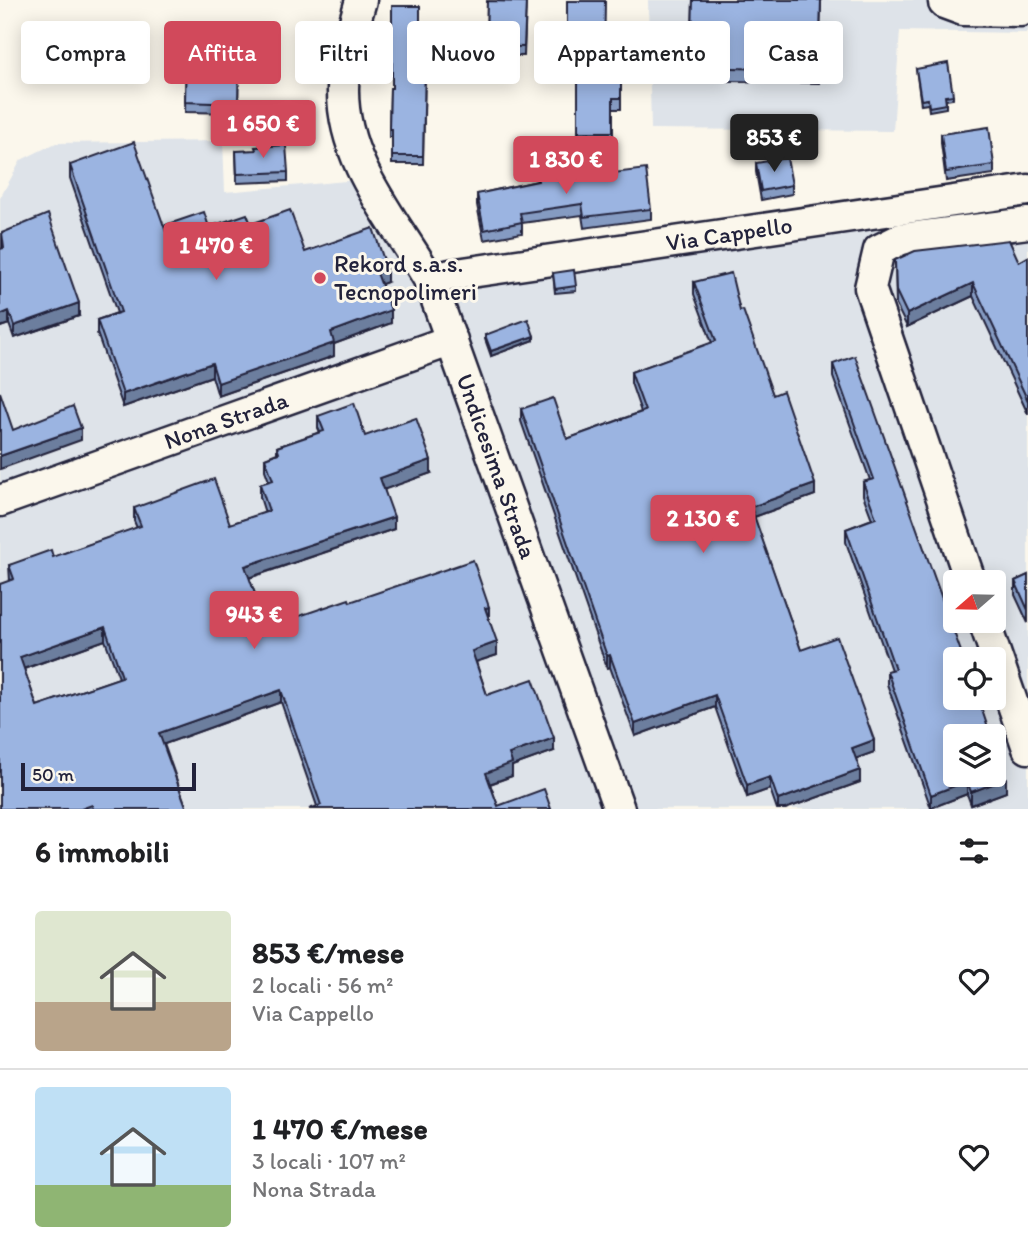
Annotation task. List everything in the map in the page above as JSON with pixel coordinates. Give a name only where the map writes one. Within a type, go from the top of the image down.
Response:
[{"type":"street","name":"Undicesima Strada","points":[[360,0],[343,88],[348,136],[366,179],[407,240],[430,281],[619,809]]},
{"type":"street","points":[[944,0],[963,10],[1021,11],[1028,7]]},
{"type":"street","name":"Via Cappello","points":[[430,281],[464,273],[1028,190]]},
{"type":"street","points":[[967,570],[870,288],[878,250],[901,239],[1028,223]]},
{"type":"street","name":"Nona Strada","points":[[0,501],[452,340]]},
{"type":"street","points":[[989,634],[1028,748]]},
{"type":"shaded area","points":[[648,0],[1028,0],[1028,33],[900,31],[893,131],[651,129],[650,84],[730,84],[730,21],[648,21]]},
{"type":"shaded area","points":[[223,141],[225,192],[369,179],[427,270],[1028,193],[1028,809],[0,809],[0,198],[21,160],[56,143]]},
{"type":"building","points":[[693,0],[821,0],[820,21],[744,21],[744,68],[730,68],[730,21],[692,21]]},
{"type":"building","points":[[487,1],[526,2],[524,47],[520,47],[520,21],[487,21]]},
{"type":"building","points":[[567,1],[605,1],[605,21],[567,21]]},
{"type":"building","points":[[392,6],[420,6],[420,21],[407,21],[407,84],[425,84],[423,156],[392,156],[392,129],[389,129],[390,88],[393,84]]},
{"type":"building","points":[[948,63],[953,95],[945,96],[946,104],[929,107],[928,99],[921,100],[916,69]]},
{"type":"building","points":[[185,84],[238,84],[238,104],[185,102]]},
{"type":"building","points":[[578,84],[621,84],[621,98],[613,98],[613,132],[578,132]]},
{"type":"building","points":[[989,127],[994,165],[946,172],[941,134]]},
{"type":"building","name":"Rekord s.a.s. Tecnopolimeri","points":[[134,142],[166,232],[166,225],[204,212],[209,227],[247,214],[251,224],[290,210],[305,252],[373,228],[387,269],[377,273],[391,310],[331,332],[334,343],[218,383],[212,363],[123,394],[97,320],[121,312],[70,165]]},
{"type":"building","points":[[286,145],[288,172],[237,174],[236,151]]},
{"type":"building","points":[[787,158],[792,185],[761,191],[756,163]]},
{"type":"building","points":[[554,165],[556,180],[646,169],[651,209],[584,217],[582,204],[520,213],[522,222],[484,230],[477,194],[538,181],[536,168]]},
{"type":"building","points":[[48,214],[79,303],[14,326],[9,311],[0,315],[0,249],[4,248],[2,233]]},
{"type":"building","points":[[1009,240],[1019,262],[1028,257],[1028,401],[973,283],[907,314],[896,291],[895,260],[915,251]]},
{"type":"building","points":[[574,270],[576,286],[555,289],[553,273]]},
{"type":"building","points":[[731,273],[740,311],[743,310],[773,395],[783,391],[815,484],[751,507],[801,650],[837,637],[874,740],[852,748],[860,770],[778,800],[770,777],[747,785],[715,695],[635,724],[610,655],[607,656],[521,409],[553,398],[567,439],[645,411],[631,372],[716,341],[694,282]]},
{"type":"building","points":[[528,319],[534,336],[491,351],[485,335]]},
{"type":"building","points":[[855,356],[943,601],[943,634],[955,634],[959,647],[943,647],[943,710],[982,710],[987,724],[943,724],[943,787],[952,787],[931,795],[887,671],[895,669],[846,529],[876,518],[863,482],[874,479],[833,364]]},
{"type":"building","points":[[0,392],[13,430],[73,406],[81,428],[0,456]]},
{"type":"building","points":[[354,403],[365,436],[416,418],[431,460],[380,478],[394,517],[245,566],[267,627],[473,560],[489,607],[485,608],[497,642],[472,651],[487,695],[533,679],[554,738],[509,754],[512,763],[486,773],[498,806],[544,789],[551,809],[309,809],[321,805],[281,690],[159,733],[187,809],[93,809],[92,805],[81,809],[0,809],[0,584],[14,579],[9,565],[51,550],[53,557],[141,526],[134,508],[214,479],[230,524],[269,511],[260,484],[273,480],[265,458],[279,453],[277,447],[324,431],[318,416]],"holes":[[[105,627],[122,677],[37,706],[20,657]]]},
{"type":"building","points":[[1028,575],[1028,610],[1015,581]]},
{"type":"building","points":[[969,787],[984,787],[971,792]]},
{"type":"place","name":"Rekord s.a.s. Tecnopolimeri","points":[[320,278]]}]
